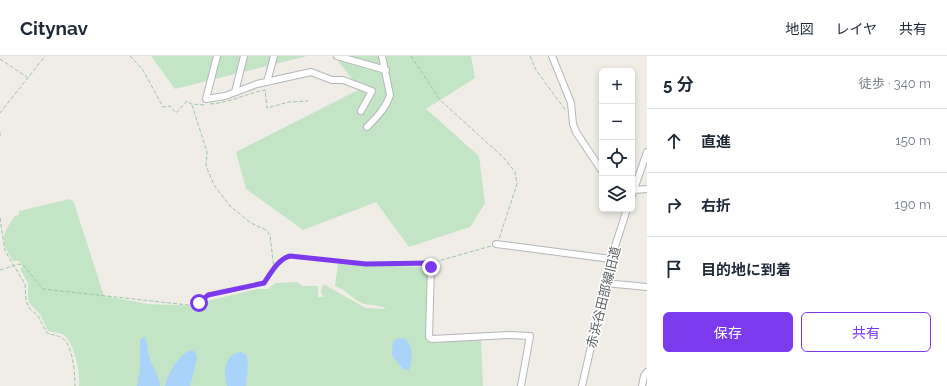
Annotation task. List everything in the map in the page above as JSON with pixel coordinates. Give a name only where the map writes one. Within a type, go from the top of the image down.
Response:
[{"type":"street","points":[[217,56],[206,99],[225,96],[267,82],[311,72],[332,80],[343,80],[372,91],[361,111]]},
{"type":"street","points":[[235,92],[244,56]]},
{"type":"street","points":[[267,82],[274,56]]},
{"type":"street","points":[[337,56],[386,70]]},
{"type":"street","points":[[367,127],[388,101],[390,90],[382,56]]},
{"type":"street","points":[[552,56],[571,103],[573,124],[576,132],[599,166]]},
{"type":"street","points":[[635,187],[647,152]]},
{"type":"street","points":[[635,192],[647,189]]},
{"type":"street","name":"赤浜谷田部線旧道","points":[[582,386],[611,259],[626,212]]},
{"type":"street","points":[[496,244],[611,259]]},
{"type":"street","points":[[430,263],[429,336],[432,339],[509,335],[530,336],[521,386]]},
{"type":"street","points":[[605,283],[647,288]]},
{"type":"street","points":[[642,386],[644,376],[647,372]]},
{"type":"path","points":[[0,113],[45,56]]},
{"type":"path","points":[[130,56],[143,70],[163,107],[170,106],[176,113],[187,101],[191,104],[206,152],[206,166],[214,185],[230,206],[242,216],[266,230],[270,235],[274,269]]},
{"type":"path","points":[[0,270],[19,264],[24,266],[43,288],[188,305],[199,303],[208,295],[264,283],[285,257],[290,256],[366,264],[430,263],[443,261],[496,244],[502,231],[517,184],[514,172],[504,158],[440,100],[410,56]]},
{"type":"path","points":[[530,56],[536,70],[568,115]]},
{"type":"path","points":[[0,59],[28,77]]},
{"type":"path","points":[[265,90],[267,108],[289,102],[308,101]]},
{"type":"path","points":[[0,218],[5,251],[25,284],[26,301],[30,309],[38,316],[45,332],[62,337],[68,344],[75,375],[75,386]]},
{"type":"green space","points":[[151,56],[307,56],[175,89]]},
{"type":"green space","points":[[334,56],[471,56],[475,78],[426,109],[479,156],[485,203],[470,227],[409,247],[376,202],[303,230],[246,189],[236,152],[360,89]]},
{"type":"green space","points":[[70,199],[74,203],[104,296],[148,304],[197,306],[211,300],[257,289],[268,289],[275,283],[297,282],[302,286],[318,286],[318,297],[323,297],[321,291],[323,285],[325,285],[366,308],[386,309],[381,306],[362,303],[339,287],[335,286],[338,264],[425,267],[428,270],[426,341],[481,340],[483,386],[79,386],[78,367],[71,344],[64,335],[48,331],[40,314],[31,305],[28,299],[28,283],[20,269],[23,267],[19,261],[13,261],[4,243],[7,228],[15,216],[19,215],[19,211]]},
{"type":"water","points":[[144,337],[147,343],[150,360],[159,378],[160,386],[137,386],[140,368],[140,340]]},
{"type":"water","points":[[399,338],[405,339],[410,345],[411,362],[409,370],[403,369],[392,355],[393,343]]},
{"type":"water","points":[[192,350],[196,353],[197,359],[190,386],[165,386],[168,376],[179,359],[187,352]]},
{"type":"water","points":[[241,352],[246,355],[247,359],[248,367],[246,386],[227,386],[225,370],[228,360],[231,356]]},
{"type":"route","points":[[199,303],[208,295],[264,283],[279,263],[285,257],[290,256],[366,264],[422,265],[430,263],[431,267]]}]
